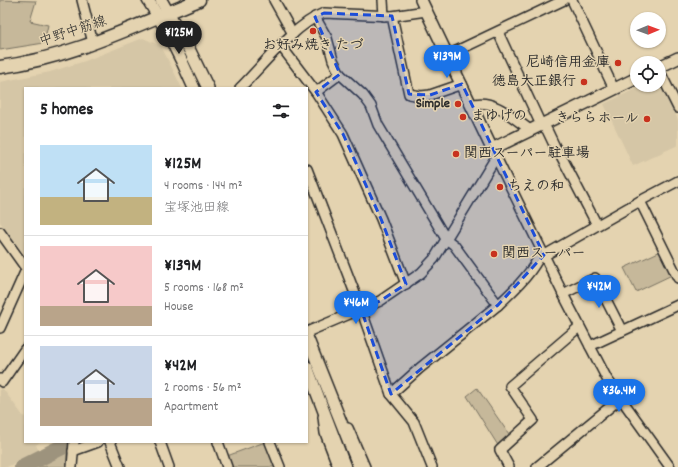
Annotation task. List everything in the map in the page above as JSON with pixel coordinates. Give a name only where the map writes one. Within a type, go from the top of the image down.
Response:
[{"type":"main road","name":"中野中筋線","points":[[0,67],[28,62],[94,43],[199,0]]},
{"type":"street","points":[[82,0],[94,43]]},
{"type":"street","points":[[148,0],[164,14],[190,51],[208,87]]},
{"type":"street","points":[[161,0],[164,14],[194,87]]},
{"type":"street","points":[[274,0],[293,34]]},
{"type":"street","points":[[382,0],[388,16],[409,94],[421,96],[430,95],[462,84]]},
{"type":"street","points":[[421,0],[579,327],[607,379],[670,467]]},
{"type":"street","points":[[448,55],[564,0]]},
{"type":"street","points":[[572,0],[614,89]]},
{"type":"street","points":[[250,85],[281,46],[293,34],[315,17],[324,13],[388,16],[426,12]]},
{"type":"street","points":[[315,17],[326,38],[332,60],[340,74],[363,95],[371,106],[378,125],[446,239],[454,246],[498,306]]},
{"type":"street","points":[[498,32],[541,125],[546,130],[557,151],[559,152],[597,225]]},
{"type":"street","points":[[281,46],[316,92],[343,134],[381,218],[406,284]]},
{"type":"street","points":[[666,64],[678,58]]},
{"type":"street","points":[[316,92],[340,74]]},
{"type":"street","points":[[308,332],[380,301],[420,273],[434,259],[494,153],[530,130],[630,81]]},
{"type":"street","points":[[666,83],[678,108]]},
{"type":"street","points":[[472,105],[482,102],[500,108],[530,130]]},
{"type":"street","points":[[308,172],[361,309],[391,394],[414,422],[432,467]]},
{"type":"street","points":[[391,394],[420,368],[498,306],[532,270],[538,259],[640,200],[678,182]]},
{"type":"street","points":[[640,200],[678,278]]},
{"type":"street","points":[[0,232],[24,266]]},
{"type":"street","points":[[0,328],[24,274]]},
{"type":"street","points":[[563,294],[595,278],[622,331]]},
{"type":"street","points":[[590,346],[678,305]]},
{"type":"street","points":[[509,467],[500,450],[533,420],[510,386],[579,327]]},
{"type":"street","points":[[308,339],[359,467]]},
{"type":"street","points":[[0,379],[2,382],[24,350]]},
{"type":"street","points":[[308,370],[346,467]]},
{"type":"street","points":[[537,467],[621,398]]},
{"type":"street","points":[[332,399],[354,438],[365,467]]},
{"type":"street","points":[[321,403],[325,433],[338,467]]},
{"type":"street","points":[[72,467],[73,446],[92,443]]},
{"type":"street","points":[[110,443],[120,467]]},
{"type":"street","points":[[160,443],[170,467]]},
{"type":"street","points":[[218,443],[227,467]]},
{"type":"street","points":[[270,443],[280,467]]},
{"type":"highlighted area","points":[[324,13],[392,16],[409,94],[430,95],[462,84],[544,255],[498,305],[391,394],[361,309],[380,301],[406,284],[381,219],[343,134],[316,92],[340,74],[315,17]]},
{"type":"shaded area","points":[[0,0],[36,1],[30,21],[48,25],[44,43],[0,50]]},
{"type":"shaded area","points":[[143,38],[161,46],[182,87],[24,87],[24,254],[0,222],[0,82],[50,72],[85,61]]},
{"type":"shaded area","name":"きららホール","points":[[630,92],[665,92],[678,120],[678,145],[633,166],[604,104]]},
{"type":"shaded area","points":[[663,250],[674,274],[636,292],[624,268]]},
{"type":"shaded area","points":[[0,385],[24,417],[24,443],[39,443],[36,445],[39,451],[7,467],[0,467]]},
{"type":"shaded area","points":[[477,388],[511,437],[499,447],[467,396]]},
{"type":"shaded area","points":[[265,443],[275,467],[231,467],[227,456]]},
{"type":"shaded area","points":[[67,452],[67,467],[37,467]]},
{"type":"waterway","points":[[22,467],[62,447]]},
{"type":"place","name":"お好み焼き たづ","points":[[313,31]]},
{"type":"place","name":"尼崎信用金庫","points":[[618,63]]},
{"type":"place","name":"徳島大正銀行","points":[[584,82]]},
{"type":"place","name":"Simple","points":[[458,104]]},
{"type":"place","name":"まゆげの","points":[[463,117]]},
{"type":"place","name":"きららホール","points":[[647,119]]},
{"type":"place","name":"関西スーパー駐車場","points":[[456,154]]},
{"type":"place","name":"ちえの和","points":[[500,187]]},
{"type":"place","name":"関西スーパー","points":[[494,254]]}]
